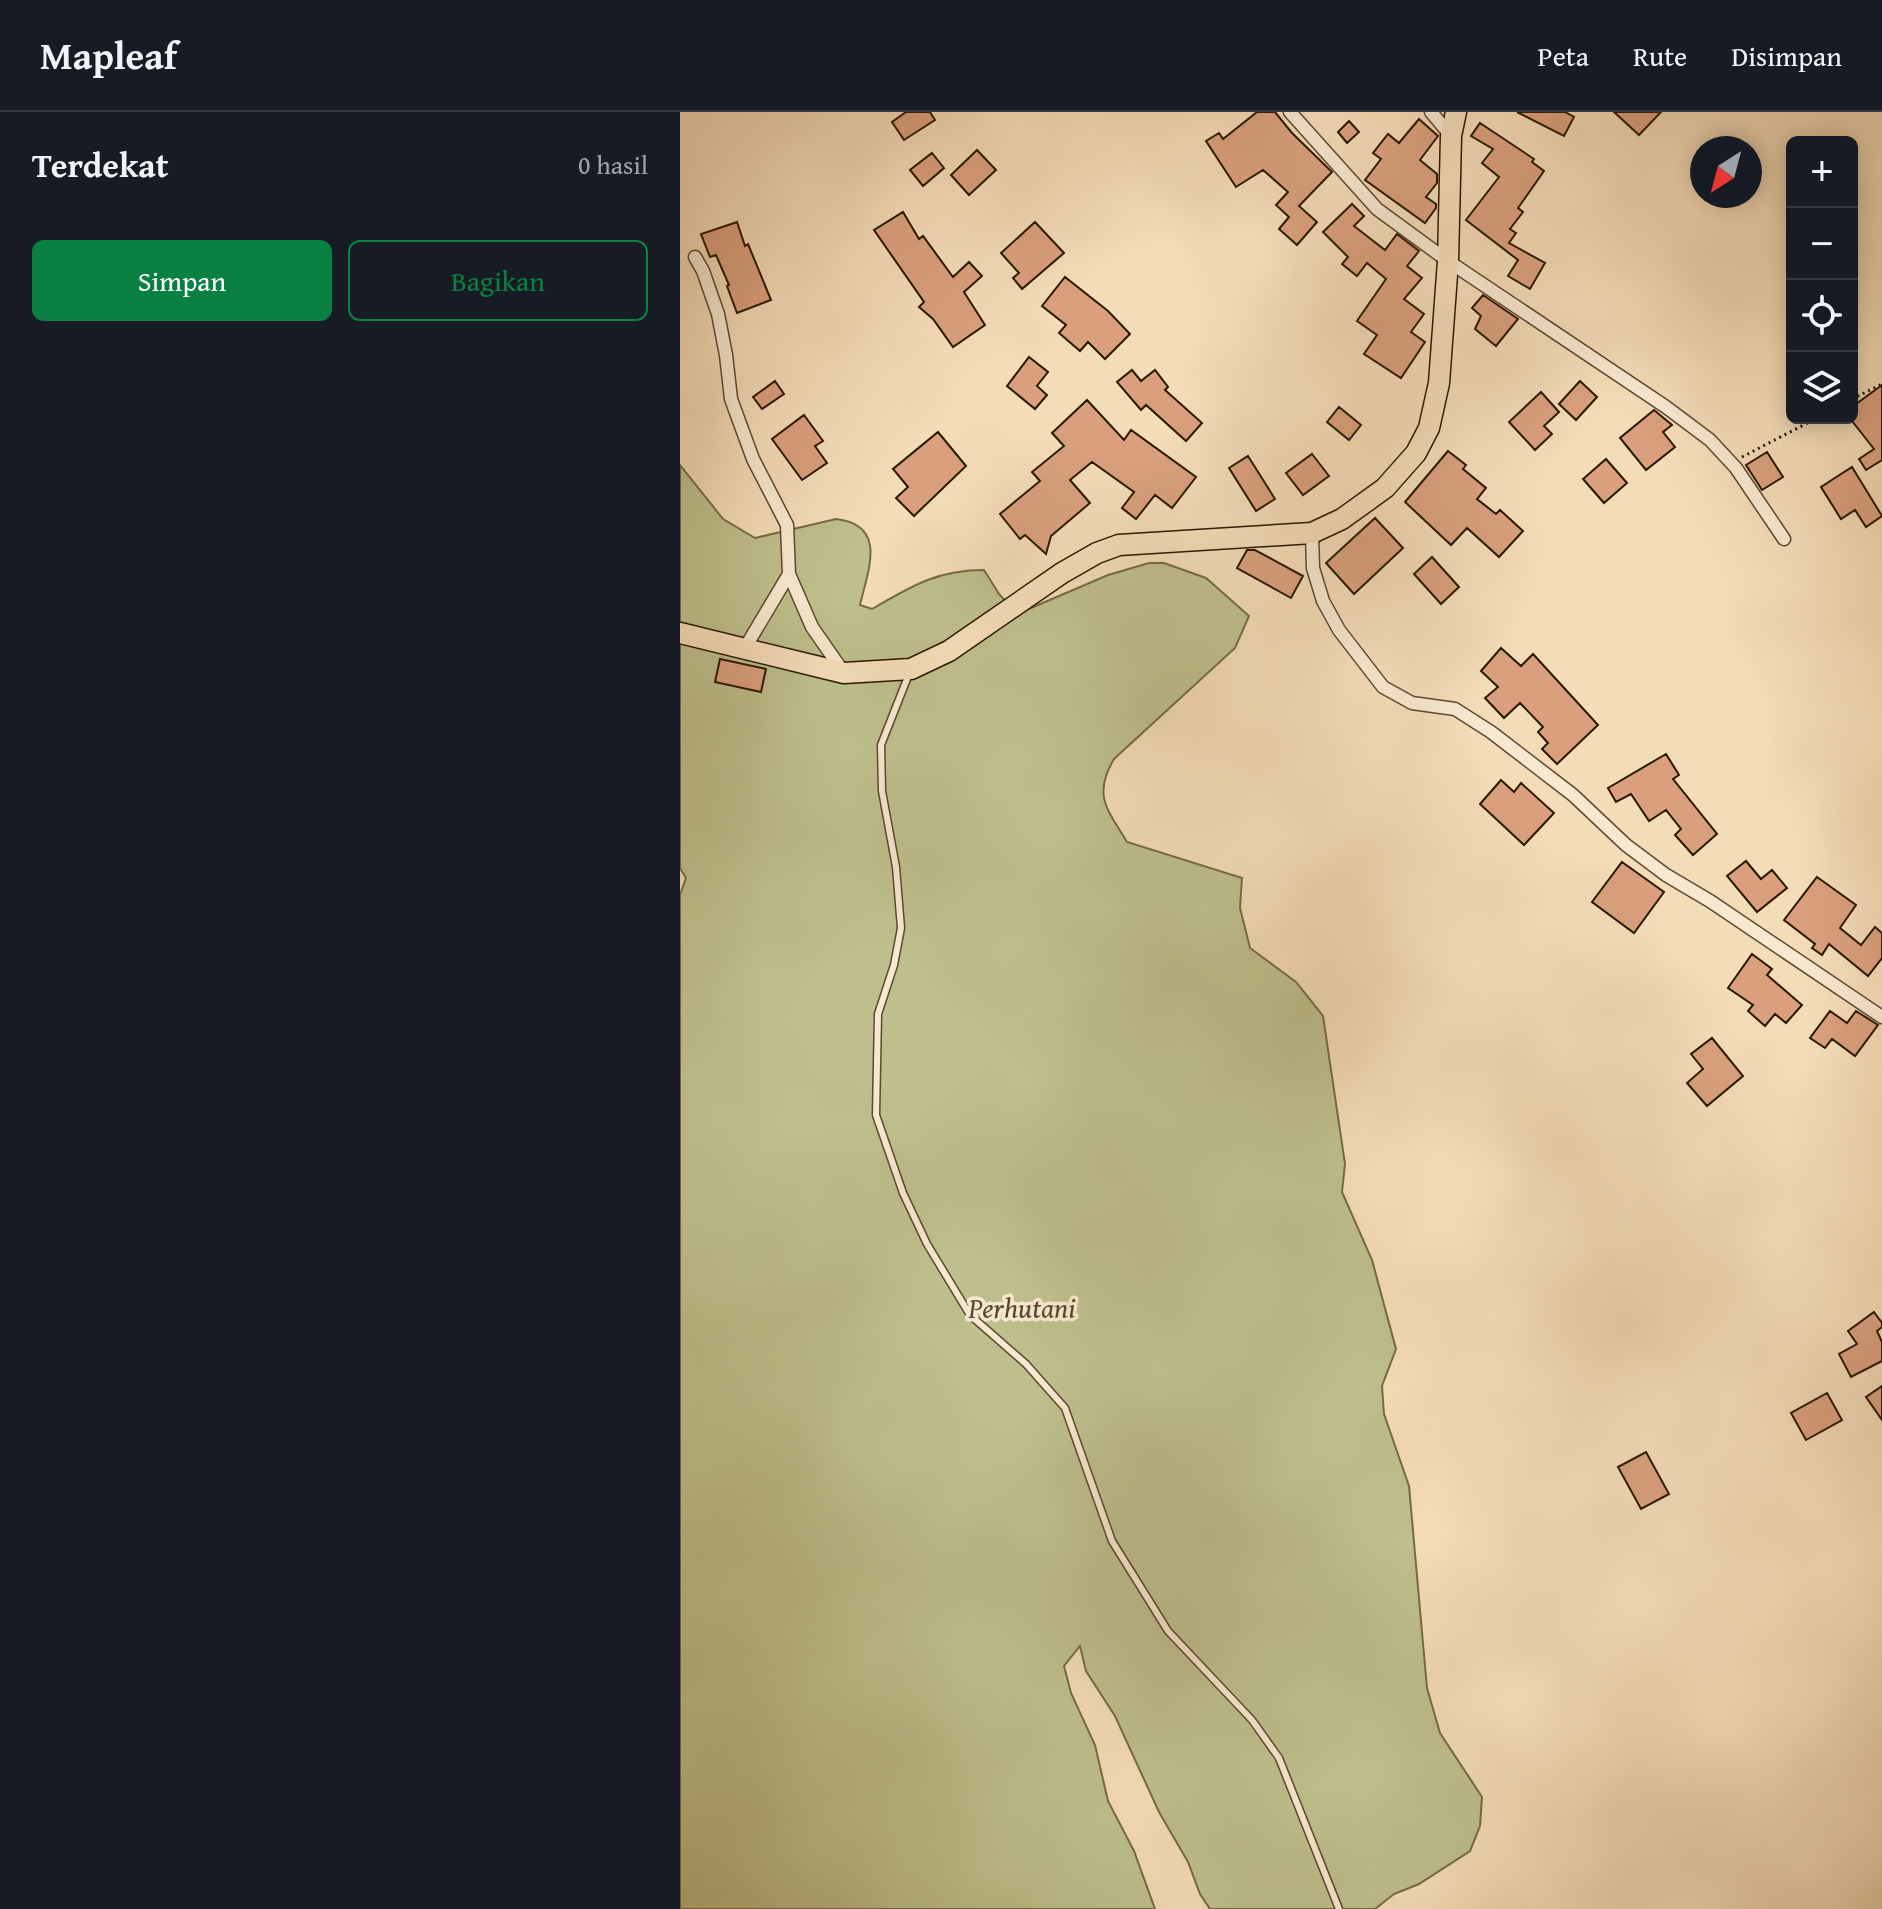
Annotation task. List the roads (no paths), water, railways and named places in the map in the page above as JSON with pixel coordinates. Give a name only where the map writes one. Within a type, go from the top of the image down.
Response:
[{"type":"highway","points":[[680,633],[844,673],[911,669],[949,651],[1062,573],[1097,553],[1119,545],[1312,533],[1342,519],[1385,488],[1416,453],[1429,428],[1439,383],[1448,261],[1451,136],[1456,112]]},
{"type":"street","points":[[1290,112],[1377,209],[1710,440],[1732,463],[1784,539]]},
{"type":"street","points":[[1431,112],[1451,136]]},
{"type":"street","points":[[695,257],[718,314],[731,399],[753,459],[787,525],[789,574],[812,627],[844,673]]},
{"type":"street","points":[[1312,533],[1313,568],[1323,601],[1339,630],[1383,687],[1412,703],[1455,709],[1480,724],[1573,795],[1626,845],[1666,875],[1710,901],[1882,1017]]},
{"type":"street","points":[[745,648],[789,574]]},
{"type":"lane","points":[[911,669],[881,745],[882,791],[896,867],[901,928],[894,965],[878,1014],[876,1115],[909,1206],[927,1244],[970,1315],[1026,1364],[1065,1408],[1112,1541],[1168,1631],[1252,1720],[1279,1758],[1339,1909]]},
{"type":"park label","name":"Perhutani","points":[[1022,1308]]}]
